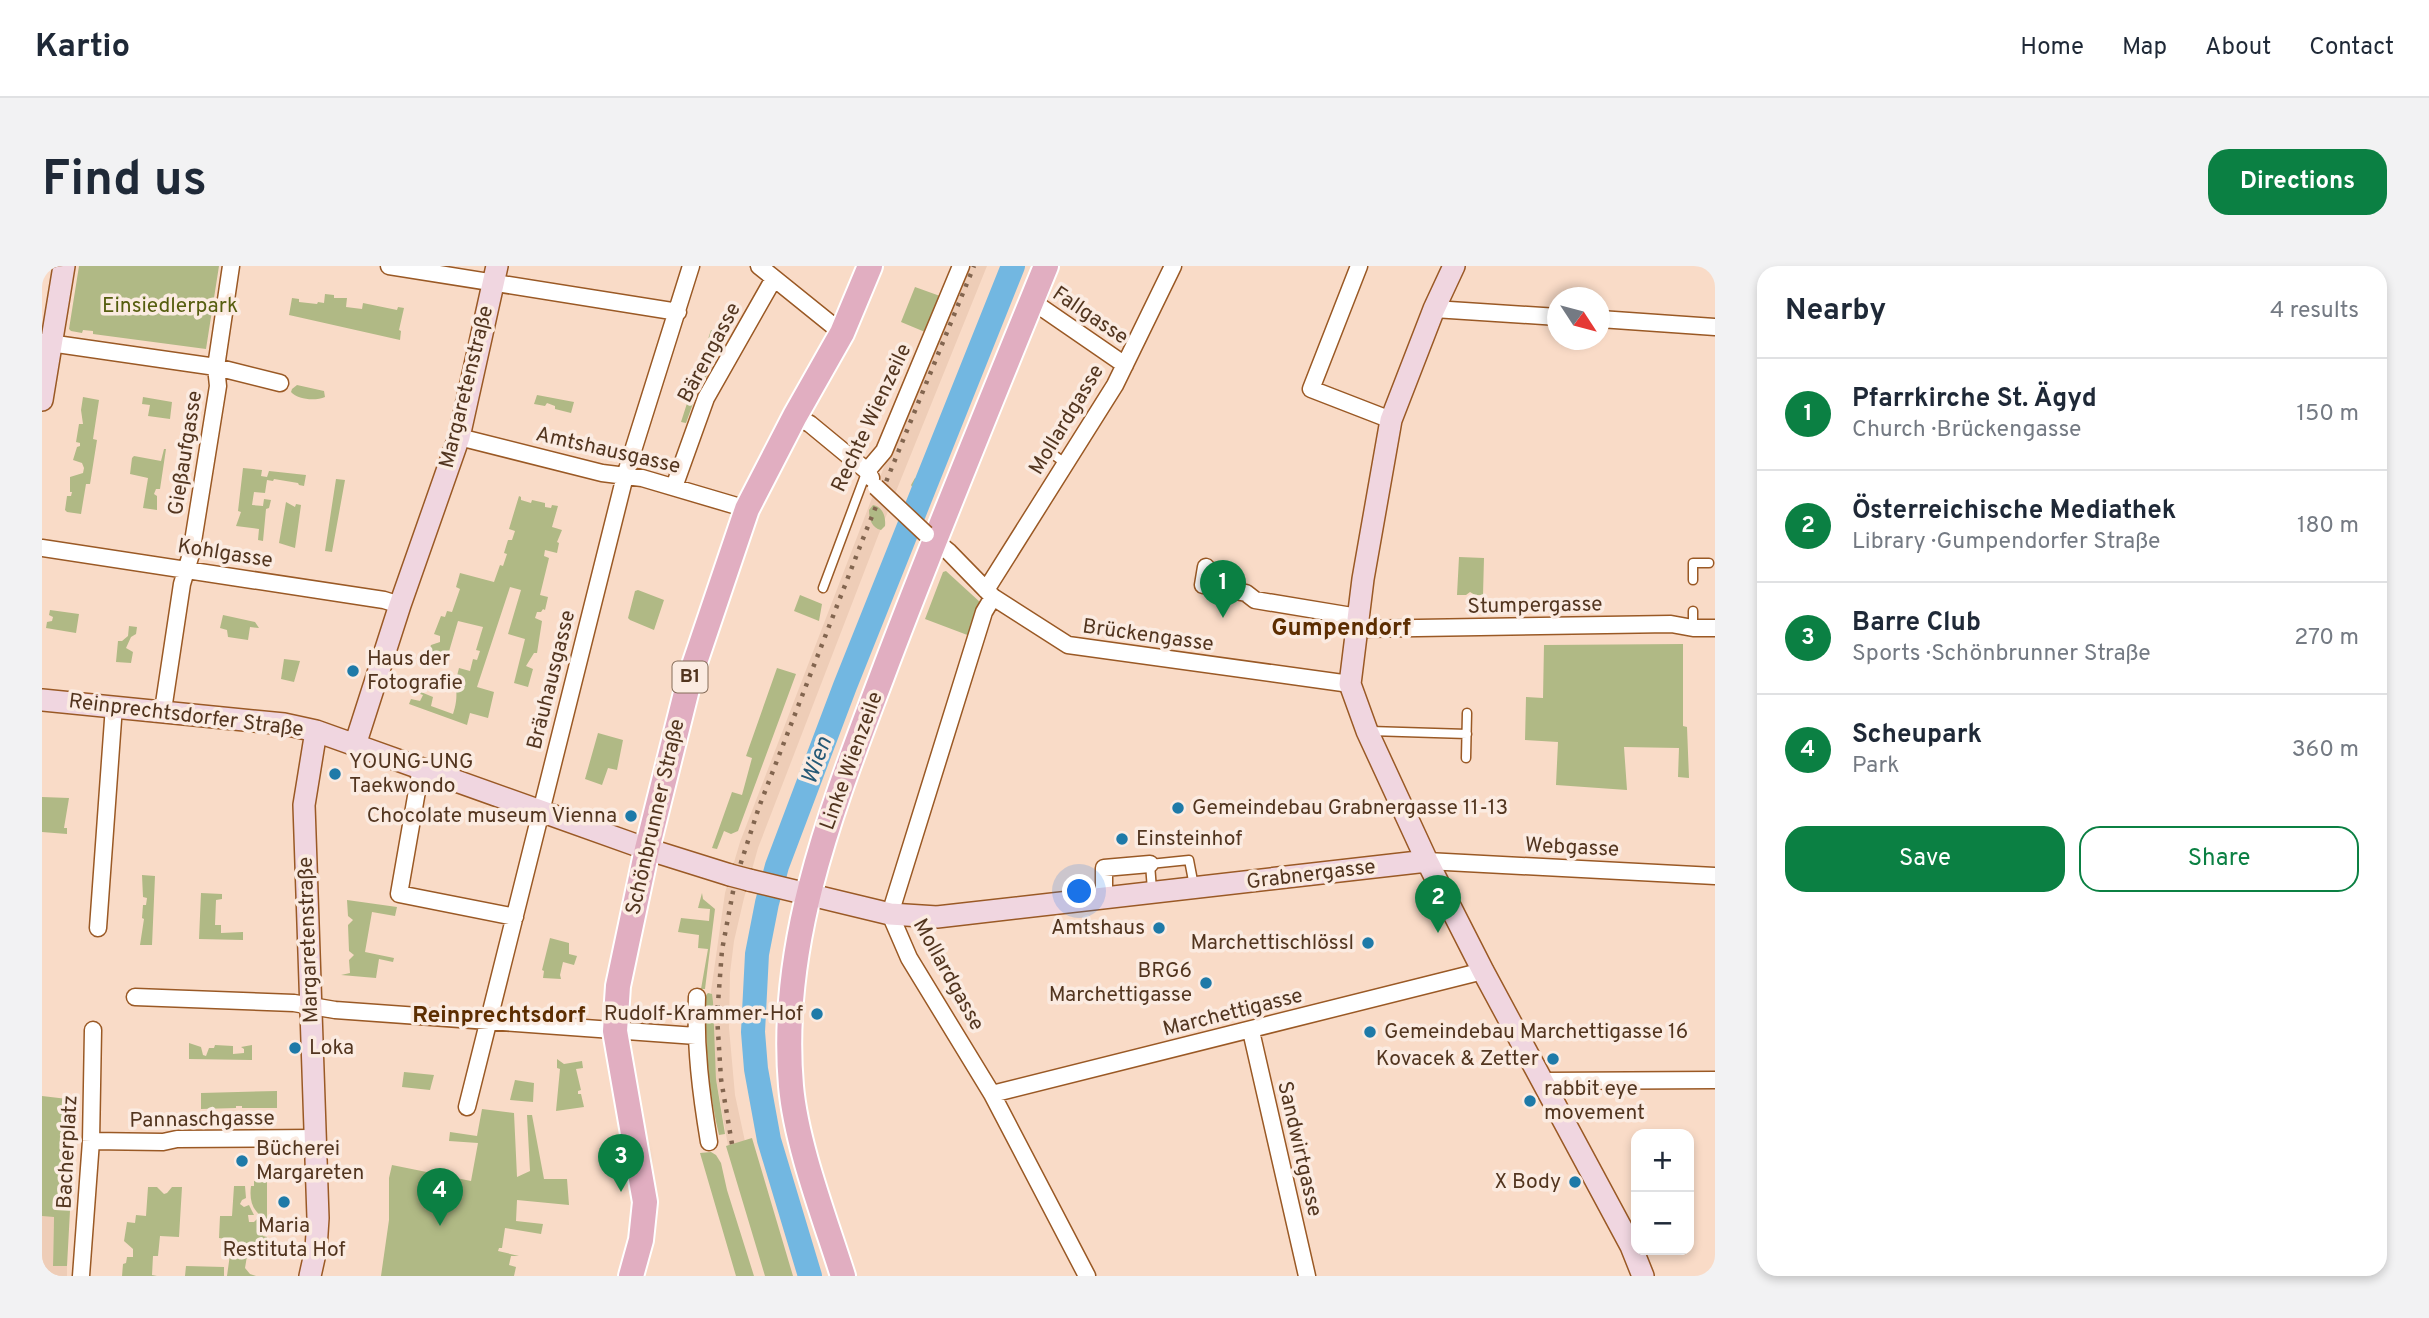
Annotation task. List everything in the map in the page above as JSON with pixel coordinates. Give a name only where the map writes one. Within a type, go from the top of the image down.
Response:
[{"type":"main road","name":"Schönbrunner Straße","points":[[635,1271],[645,1221],[645,1194],[615,1031],[618,986],[647,849],[690,677],[747,509],[842,333],[870,266]]},
{"type":"main road","name":"Linke Wienzeile","points":[[843,1276],[805,1154],[791,1088],[790,1034],[799,892],[842,784],[930,537],[1046,266]]},
{"type":"street","points":[[42,400],[47,343],[64,266]]},
{"type":"street","name":"Gießaufgasse","points":[[163,710],[182,584],[191,554],[218,386],[216,367],[231,266]]},
{"type":"street","points":[[389,266],[495,274],[678,312]]},
{"type":"street","name":"Bräuhausgasse","points":[[467,1107],[625,476],[691,266]]},
{"type":"street","points":[[759,266],[842,333]]},
{"type":"street","name":"Rechte Wienzeile","points":[[867,471],[884,451],[895,416],[961,266]]},
{"type":"street","name":"Mollardgasse","points":[[1087,1276],[992,1094],[909,958],[890,914],[990,593],[1060,460],[1125,365],[1172,266]]},
{"type":"street","points":[[1359,266],[1311,389],[1391,419]]},
{"type":"street","points":[[1454,266],[1434,309],[1391,419],[1357,623],[1350,684],[1367,732],[1427,861],[1631,1246],[1643,1276]]},
{"type":"street","name":"Margaretenstraße","points":[[355,745],[458,437],[495,274]]},
{"type":"street","name":"Bärengasse","points":[[674,487],[706,398],[773,280]]},
{"type":"street","name":"Fallgasse","points":[[1032,302],[1125,365]]},
{"type":"street","points":[[1434,309],[1547,316]]},
{"type":"street","points":[[1610,320],[1715,327]]},
{"type":"street","points":[[47,343],[216,367],[281,383]]},
{"type":"street","points":[[795,416],[810,424],[867,471]]},
{"type":"street","name":"Amtshausgasse","points":[[458,437],[602,474],[642,478],[747,509]]},
{"type":"street","name":"Brückengasse","points":[[867,471],[876,488],[949,552],[990,593],[1068,645],[1350,684]]},
{"type":"street","name":"Kohlgasse","points":[[42,548],[384,600],[400,605]]},
{"type":"street","points":[[1206,567],[1203,586],[1246,593],[1255,600],[1357,623]]},
{"type":"street","name":"Stumpergasse","points":[[1357,623],[1671,624],[1693,620],[1715,628]]},
{"type":"street","name":"Reinprechtsdorfer Straße","points":[[42,700],[163,710],[292,725],[316,731],[647,849],[727,874],[799,892]]},
{"type":"street","points":[[98,928],[114,706]]},
{"type":"street","name":"Margaretenstraße","points":[[310,1276],[316,1249],[318,1218],[304,805],[316,731]]},
{"type":"street","points":[[421,768],[399,894],[515,917]]},
{"type":"street","name":"Grabnergasse","points":[[799,892],[890,914],[937,917],[1427,861]]},
{"type":"street","name":"Webgasse","points":[[1427,861],[1715,876]]},
{"type":"street","points":[[1104,898],[1104,868],[1150,864]]},
{"type":"street","name":"Marchettigasse","points":[[992,1094],[1483,971]]},
{"type":"street","points":[[697,997],[696,1036],[700,1086],[709,1142]]},
{"type":"street","points":[[135,998],[294,1003],[488,1022],[696,1036]]},
{"type":"street","name":"Bacherplatz","points":[[81,1276],[91,1141],[93,1030]]},
{"type":"street","name":"Sandwirtgasse","points":[[1251,1031],[1307,1276]]},
{"type":"street","points":[[1544,1081],[1715,1080]]},
{"type":"street","name":"Pannaschgasse","points":[[91,1141],[315,1138]]},
{"type":"lane","name":"Rechte Wienzeile","points":[[823,588],[867,471]]},
{"type":"lane","points":[[1693,580],[1693,563],[1710,563]]},
{"type":"lane","points":[[1466,758],[1467,713]]},
{"type":"lane","points":[[1367,732],[1466,734]]},
{"type":"lane","points":[[1153,892],[1150,864],[1189,860],[1194,888]]},
{"type":"shaded area","points":[[967,266],[987,266],[878,536],[758,848],[744,898],[730,973],[729,1028],[735,1095],[752,1174],[729,1151],[716,1079],[711,991],[725,893],[740,842],[887,459]]},
{"type":"shaded area","points":[[42,1216],[54,1216],[53,1265],[67,1266],[67,1276],[42,1276]]},
{"type":"green space","name":"Einsiedlerpark","points":[[79,266],[219,266],[206,349],[93,334],[93,331],[71,331],[69,329]]},
{"type":"green space","points":[[915,287],[940,296],[925,332],[901,322]]},
{"type":"green space","points":[[325,294],[334,295],[334,298],[347,298],[346,307],[362,309],[363,303],[397,310],[398,307],[404,308],[399,330],[400,340],[289,315],[292,298],[299,299],[299,302],[317,304],[324,303]]},
{"type":"green space","points":[[711,330],[727,339],[696,395],[686,423],[681,422],[704,358],[702,357]]},
{"type":"green space","points":[[297,385],[324,391],[325,397],[298,397],[291,392]]},
{"type":"green space","points":[[537,395],[574,402],[571,413],[555,409],[555,406],[547,403],[545,406],[534,404]]},
{"type":"green space","points":[[83,397],[99,400],[93,439],[97,440],[90,484],[86,484],[81,514],[65,510],[67,496],[71,496],[72,492],[70,477],[83,473],[84,468],[82,463],[73,460],[77,447],[80,446],[80,443],[76,442],[79,424],[83,424]]},
{"type":"green space","points":[[143,397],[172,402],[170,419],[148,416],[150,405],[142,404]]},
{"type":"green space","points":[[164,449],[160,489],[156,489],[154,494],[157,496],[157,510],[143,508],[148,478],[130,474],[132,458],[134,456],[161,461]]},
{"type":"green space","points":[[243,468],[262,470],[261,476],[267,477],[269,471],[306,475],[304,486],[274,479],[267,480],[265,493],[254,492],[252,505],[263,506],[264,499],[271,500],[269,508],[266,509],[263,541],[258,540],[259,529],[236,526],[241,512],[238,511]]},
{"type":"green space","points":[[915,478],[929,483],[935,491],[933,497],[920,495],[915,491],[911,485]]},
{"type":"green space","points":[[336,479],[345,480],[332,552],[325,551]]},
{"type":"green space","points":[[519,496],[521,500],[531,503],[532,500],[545,503],[545,507],[558,506],[552,527],[562,530],[557,542],[557,553],[545,550],[544,556],[549,558],[540,595],[548,597],[545,610],[537,612],[535,618],[542,621],[537,653],[534,653],[526,666],[533,669],[528,687],[514,683],[525,639],[508,634],[521,590],[510,587],[477,687],[494,692],[488,718],[470,713],[467,725],[409,704],[411,699],[420,701],[423,695],[415,692],[416,690],[433,697],[431,706],[453,714],[459,668],[470,671],[473,659],[477,660],[480,651],[476,650],[483,627],[458,621],[445,665],[425,660],[431,645],[440,642],[440,636],[434,634],[441,616],[445,617],[447,611],[452,612],[460,589],[456,587],[460,573],[494,582],[507,554],[504,553],[508,540],[512,540],[515,531],[509,529]]},
{"type":"green space","points":[[286,502],[295,507],[296,504],[301,505],[295,548],[279,543]]},
{"type":"green space","points":[[873,505],[881,510],[884,516],[885,526],[881,530],[870,520],[869,510]]},
{"type":"green space","points":[[1459,557],[1484,558],[1483,595],[1470,592],[1457,595]]},
{"type":"green space","points":[[946,571],[981,603],[970,636],[925,619],[943,572]]},
{"type":"green space","points":[[635,591],[664,600],[654,630],[628,618]]},
{"type":"green space","points":[[800,595],[822,604],[819,621],[794,611]]},
{"type":"green space","points":[[50,610],[79,614],[76,633],[46,628],[47,622],[52,621],[53,617],[49,615]]},
{"type":"green space","points":[[223,615],[255,622],[259,628],[250,627],[248,640],[228,637],[227,630],[220,628]]},
{"type":"green space","points":[[129,626],[137,627],[136,634],[131,637],[126,648],[133,652],[131,663],[116,662],[118,641],[128,636]]},
{"type":"green space","points":[[1683,644],[1683,726],[1687,727],[1689,778],[1678,777],[1679,748],[1624,747],[1627,790],[1556,785],[1558,742],[1525,740],[1526,697],[1543,698],[1544,645]]},
{"type":"green space","points":[[284,659],[300,661],[294,682],[281,679]]},
{"type":"green space","points":[[777,668],[796,674],[738,831],[731,834],[724,831],[717,849],[712,848],[732,792],[742,795],[752,758],[746,756]]},
{"type":"green space","points":[[598,733],[623,740],[617,770],[608,768],[602,785],[585,779]]},
{"type":"green space","points":[[42,797],[69,798],[64,828],[67,828],[67,834],[42,832]]},
{"type":"green space","points":[[142,875],[155,876],[152,945],[140,945],[143,905],[146,905],[147,898],[143,897]]},
{"type":"green space","points":[[201,893],[222,894],[222,899],[216,900],[215,925],[221,925],[221,933],[243,932],[243,940],[199,939]]},
{"type":"green space","points":[[702,893],[703,899],[715,909],[705,989],[701,989],[708,949],[698,948],[699,935],[678,932],[681,918],[709,921],[710,909],[698,908]]},
{"type":"green space","points":[[347,900],[397,907],[395,916],[372,912],[365,952],[394,958],[393,962],[379,959],[376,978],[341,975],[350,973],[349,960],[354,955],[349,951],[348,925],[353,920],[348,916]]},
{"type":"green space","points":[[550,938],[569,943],[569,954],[577,956],[574,965],[563,962],[561,979],[543,978],[542,970]]},
{"type":"green space","points":[[708,993],[712,994],[713,1002],[716,1079],[725,1134],[719,1135],[708,1065]]},
{"type":"green space","points":[[189,1043],[201,1047],[203,1055],[206,1056],[209,1048],[214,1048],[215,1045],[233,1046],[233,1054],[244,1053],[241,1047],[252,1045],[252,1060],[189,1059]]},
{"type":"green space","points":[[557,1059],[564,1064],[582,1061],[583,1068],[576,1069],[581,1090],[578,1094],[581,1094],[584,1107],[556,1111],[560,1069],[557,1068]]},
{"type":"green space","points":[[404,1072],[434,1075],[430,1090],[402,1087]]},
{"type":"green space","points":[[515,1080],[534,1083],[533,1102],[510,1100]]},
{"type":"green space","points":[[277,1091],[277,1108],[236,1106],[201,1109],[201,1093]]},
{"type":"green space","points":[[42,1096],[76,1100],[67,1266],[53,1266],[54,1217],[42,1216]]},
{"type":"green space","points":[[482,1109],[514,1113],[517,1177],[530,1171],[527,1115],[532,1115],[544,1179],[567,1179],[569,1205],[517,1200],[516,1221],[543,1224],[541,1234],[505,1228],[502,1248],[498,1251],[519,1256],[511,1256],[509,1265],[516,1267],[514,1276],[381,1276],[389,1220],[389,1178],[392,1165],[471,1181],[478,1143],[449,1141],[450,1132],[477,1136]]},
{"type":"green space","points":[[752,1138],[793,1276],[765,1276],[726,1146]]},
{"type":"green space","points":[[711,1152],[721,1163],[754,1276],[736,1276],[700,1153]]},
{"type":"green space","points":[[254,1181],[267,1182],[267,1220],[258,1214],[251,1202],[251,1186],[254,1186]]},
{"type":"green space","points":[[234,1186],[245,1186],[246,1198],[240,1204],[244,1207],[249,1205],[254,1215],[248,1215],[249,1222],[258,1218],[267,1223],[263,1236],[267,1237],[267,1244],[254,1242],[252,1257],[247,1256],[245,1268],[256,1276],[227,1276],[232,1240],[219,1238],[220,1216],[232,1216]]},
{"type":"green space","points":[[148,1187],[157,1187],[164,1194],[172,1187],[182,1187],[179,1237],[160,1236],[158,1256],[153,1256],[152,1275],[157,1276],[122,1276],[127,1257],[133,1257],[133,1249],[124,1241],[127,1222],[135,1223],[136,1215],[146,1216]]},
{"type":"green space","points":[[186,1266],[224,1267],[224,1276],[185,1276]]},
{"type":"waterway","name":"Wien","points":[[810,1276],[769,1140],[756,1069],[753,1032],[757,954],[767,903],[777,866],[845,686],[1013,266]]},
{"type":"railway","points":[[732,1144],[721,1079],[717,1016],[722,950],[735,881],[759,807],[866,531],[974,266]]},
{"type":"place","name":"Pfarrkirche St. Ägyd","points":[[1223,618]]},
{"type":"place","name":"Haus der Fotografie","points":[[353,671]]},
{"type":"place","name":"YOUNG-UNG Taekwondo","points":[[335,774]]},
{"type":"place","name":"Gemeindebau Grabnergasse 11-13","points":[[1178,808]]},
{"type":"place","name":"Chocolate museum Vienna","points":[[631,816]]},
{"type":"place","name":"Einsteinhof","points":[[1122,839]]},
{"type":"place","name":"Amtshaus","points":[[1159,928]]},
{"type":"place","name":"Österreichische Mediathek","points":[[1438,933]]},
{"type":"place","name":"Marchettischlössl","points":[[1368,943]]},
{"type":"place","name":"BRG6 Marchettigasse","points":[[1206,983]]},
{"type":"place","name":"Rudolf-Krammer-Hof","points":[[817,1014]]},
{"type":"place","name":"Gemeindebau Marchettigasse 16","points":[[1370,1032]]},
{"type":"place","name":"Loka","points":[[295,1048]]},
{"type":"place","name":"Kovacek & Zetter","points":[[1553,1059]]},
{"type":"place","name":"rabbit eye movement","points":[[1530,1101]]},
{"type":"place","name":"Bücherei Margareten","points":[[242,1161]]},
{"type":"place","name":"X Body","points":[[1575,1182]]},
{"type":"place","name":"Barre Club","points":[[621,1192]]},
{"type":"place","name":"Maria Restituta Hof","points":[[284,1202]]},
{"type":"place","name":"Scheupark","points":[[440,1226]]},
{"type":"district","name":"Gumpendorf","points":[[1341,629]]},
{"type":"district","name":"Reinprechtsdorf","points":[[499,1016]]}]
